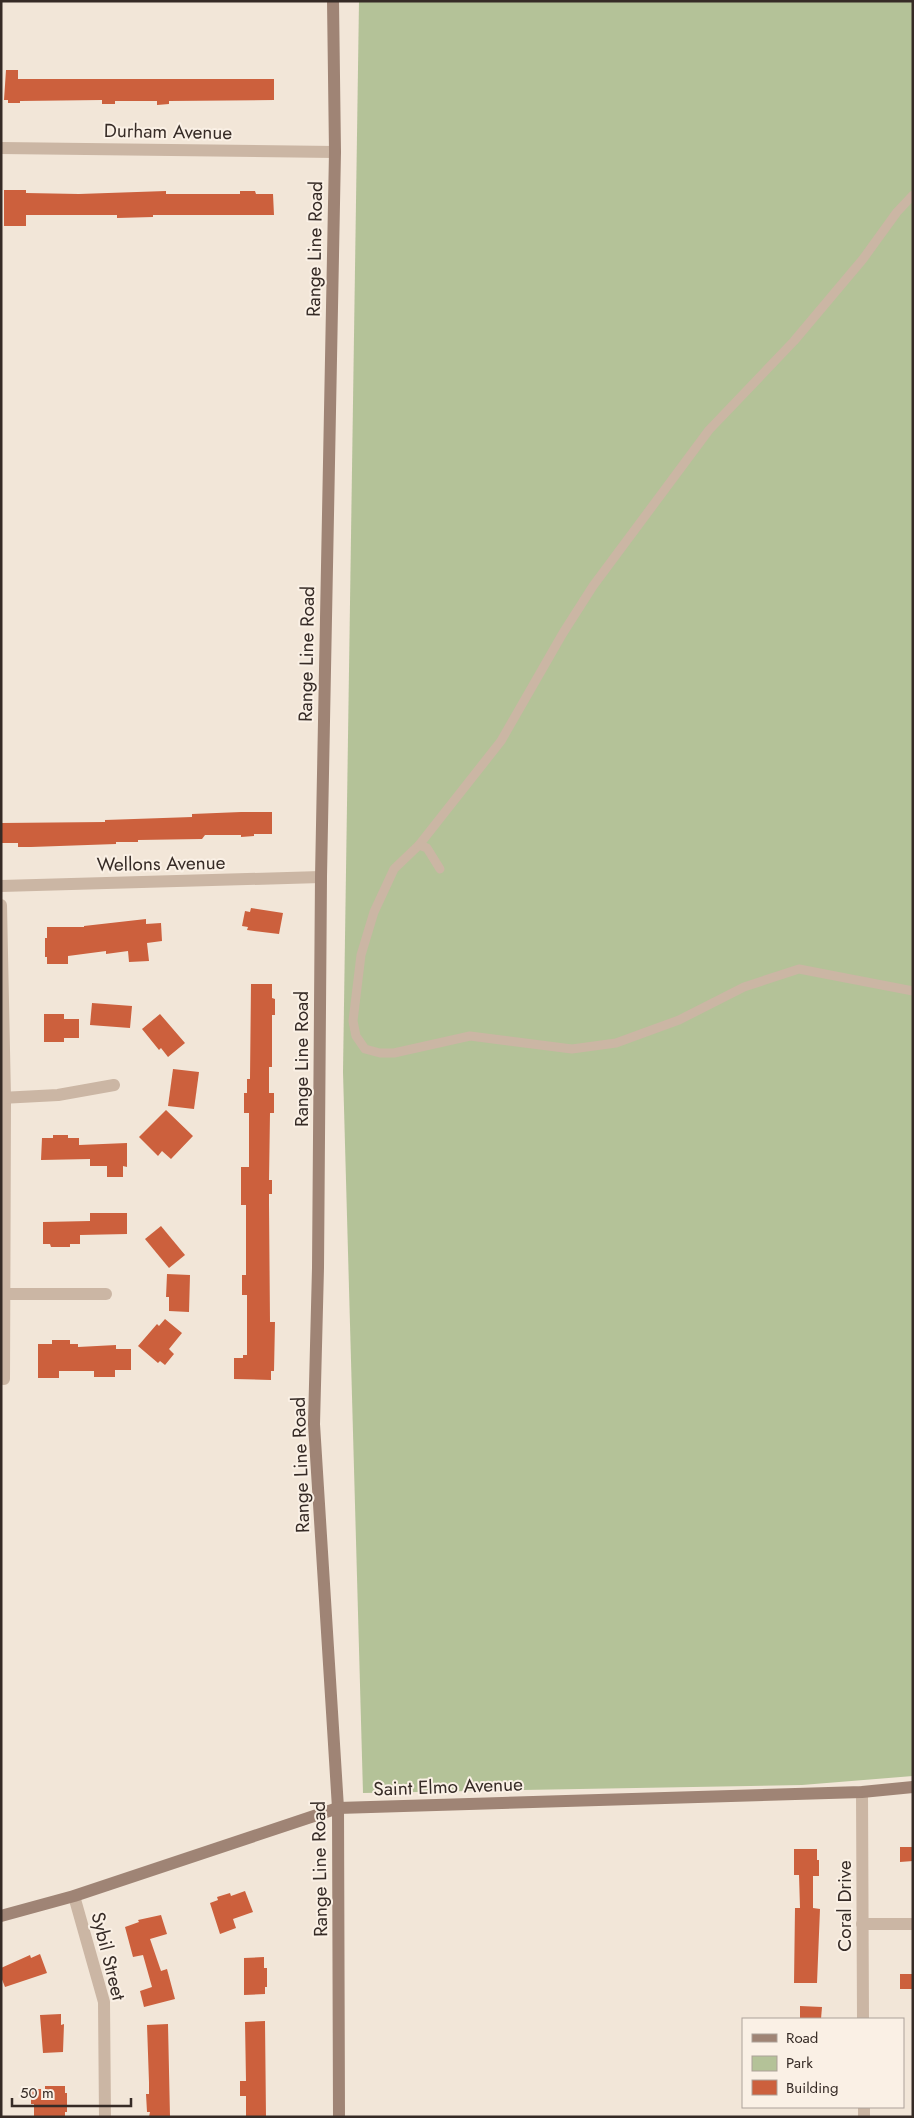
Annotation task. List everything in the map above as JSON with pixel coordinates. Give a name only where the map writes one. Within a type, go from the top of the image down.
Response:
[{"type":"street","name":"Range Line Road","points":[[333,1],[335,152],[321,877],[318,1268],[314,1424],[338,1808],[339,2117]]},
{"type":"street","name":"Durham Avenue","points":[[1,148],[335,152]]},
{"type":"street","name":"Wellons Avenue","points":[[1,886],[321,877]]},
{"type":"street","points":[[1,905],[6,1294],[4,1379]]},
{"type":"street","points":[[3,1098],[58,1095],[114,1085]]},
{"type":"street","points":[[6,1294],[106,1294]]},
{"type":"street","name":"Saint Elmo Avenue","points":[[1,1916],[74,1896],[338,1808],[862,1792],[913,1787]]},
{"type":"street","name":"Coral Drive","points":[[862,1792],[863,2018]]},
{"type":"street","name":"Sybil Street","points":[[74,1896],[104,2002],[105,2117]]},
{"type":"street","points":[[862,1924],[913,1924]]},
{"type":"lane","points":[[913,195],[897,212],[863,259],[794,341],[709,430],[593,586],[563,633],[501,741],[419,845],[394,870],[374,912],[361,955],[353,1021],[356,1036],[365,1049],[380,1053],[394,1053],[470,1036],[572,1049],[616,1044],[679,1020],[744,987],[799,968],[913,991]]},
{"type":"lane","points":[[419,845],[427,848],[440,869]]},
{"type":"green space","points":[[359,1],[913,1],[913,1776],[802,1785],[363,1793],[343,1072]]},
{"type":"building","points":[[6,70],[18,70],[18,79],[274,79],[274,100],[169,101],[169,104],[157,105],[157,101],[115,101],[115,104],[102,104],[102,100],[20,101],[20,103],[8,103],[8,100],[4,100]]},
{"type":"building","points":[[4,190],[26,190],[26,193],[79,194],[166,191],[166,194],[240,194],[240,191],[255,191],[256,194],[273,194],[274,215],[153,215],[153,217],[117,218],[117,215],[26,215],[26,226],[4,226]]},
{"type":"building","points":[[272,812],[272,834],[254,834],[254,836],[241,837],[241,835],[205,835],[202,839],[138,840],[138,842],[116,842],[116,844],[31,847],[18,847],[18,843],[1,843],[1,823],[105,822],[105,820],[192,817],[192,814]]},
{"type":"building","points":[[251,908],[283,913],[279,934],[247,930],[248,927],[242,926],[245,911],[250,912]]},
{"type":"building","points":[[146,919],[146,924],[161,923],[162,941],[147,943],[149,961],[129,962],[128,951],[106,954],[106,951],[68,956],[68,964],[47,964],[45,938],[47,938],[47,927],[84,927]]},
{"type":"building","points":[[251,984],[272,984],[272,998],[275,999],[275,1015],[272,1015],[272,1067],[269,1067],[269,1093],[274,1093],[274,1113],[270,1113],[269,1180],[272,1180],[272,1194],[269,1194],[270,1322],[275,1322],[274,1371],[271,1371],[271,1380],[234,1379],[234,1358],[243,1358],[243,1355],[247,1355],[247,1295],[242,1295],[242,1275],[246,1275],[246,1205],[241,1205],[241,1167],[249,1167],[249,1113],[244,1113],[244,1093],[247,1093],[247,1079],[250,1079]]},
{"type":"building","points":[[92,1003],[132,1006],[130,1028],[90,1025]]},
{"type":"building","points":[[44,1014],[64,1014],[64,1019],[79,1019],[79,1038],[64,1038],[64,1042],[44,1042]]},
{"type":"building","points":[[160,1014],[185,1043],[168,1057],[161,1048],[159,1050],[142,1029]]},
{"type":"building","points":[[173,1069],[199,1072],[194,1109],[168,1106]]},
{"type":"building","points":[[166,1110],[193,1136],[171,1159],[162,1151],[158,1156],[139,1137]]},
{"type":"building","points":[[53,1135],[68,1135],[68,1138],[79,1138],[79,1145],[127,1143],[127,1167],[123,1166],[123,1177],[107,1177],[107,1166],[90,1166],[90,1159],[41,1160],[42,1138],[53,1138]]},
{"type":"building","points":[[90,1213],[127,1213],[127,1234],[80,1235],[80,1244],[70,1244],[70,1247],[51,1247],[50,1244],[43,1244],[43,1222],[90,1221]]},
{"type":"building","points":[[161,1226],[185,1255],[169,1268],[145,1239]]},
{"type":"building","points":[[167,1274],[190,1275],[189,1312],[169,1311],[169,1297],[166,1297]]},
{"type":"building","points":[[165,1319],[182,1333],[169,1349],[174,1354],[165,1365],[160,1361],[158,1363],[138,1346],[157,1324],[159,1326]]},
{"type":"building","points":[[52,1340],[70,1340],[70,1344],[78,1344],[78,1347],[116,1345],[116,1349],[131,1349],[131,1370],[115,1370],[115,1377],[94,1377],[94,1371],[59,1371],[59,1378],[38,1378],[38,1344],[52,1344]]},
{"type":"building","points":[[900,1847],[913,1847],[913,1861],[900,1862]]},
{"type":"building","points":[[794,1849],[817,1849],[817,1860],[819,1860],[819,1876],[813,1876],[813,1908],[820,1909],[817,1983],[794,1983],[795,1908],[800,1908],[799,1875],[794,1875]]},
{"type":"building","points":[[245,1891],[253,1912],[233,1919],[236,1928],[220,1934],[210,1903],[218,1900],[217,1897],[230,1893],[231,1896]]},
{"type":"building","points":[[161,1915],[167,1934],[150,1939],[161,1971],[167,1969],[175,1999],[144,2007],[140,1991],[152,1987],[143,1955],[133,1957],[125,1927],[139,1922],[138,1920]]},
{"type":"building","points":[[40,1954],[47,1973],[5,1987],[1,1977],[1,1968],[30,1955],[31,1958]]},
{"type":"building","points":[[264,1957],[264,1968],[267,1968],[265,1994],[244,1995],[244,1958]]},
{"type":"building","points":[[900,1974],[913,1974],[913,1989],[900,1989]]},
{"type":"building","points":[[800,2006],[822,2007],[821,2018],[800,2018]]},
{"type":"building","points":[[61,2014],[61,2025],[64,2024],[63,2052],[43,2053],[40,2015]]},
{"type":"building","points":[[265,2021],[266,2117],[246,2117],[246,2096],[240,2096],[240,2081],[246,2081],[245,2022]]},
{"type":"building","points":[[168,2024],[170,2117],[149,2117],[150,2112],[147,2112],[146,2094],[149,2094],[147,2025]]},
{"type":"building","points":[[45,2086],[65,2086],[67,2112],[65,2112],[65,2117],[34,2117],[34,2104],[31,2104],[31,2089],[45,2089]]}]
